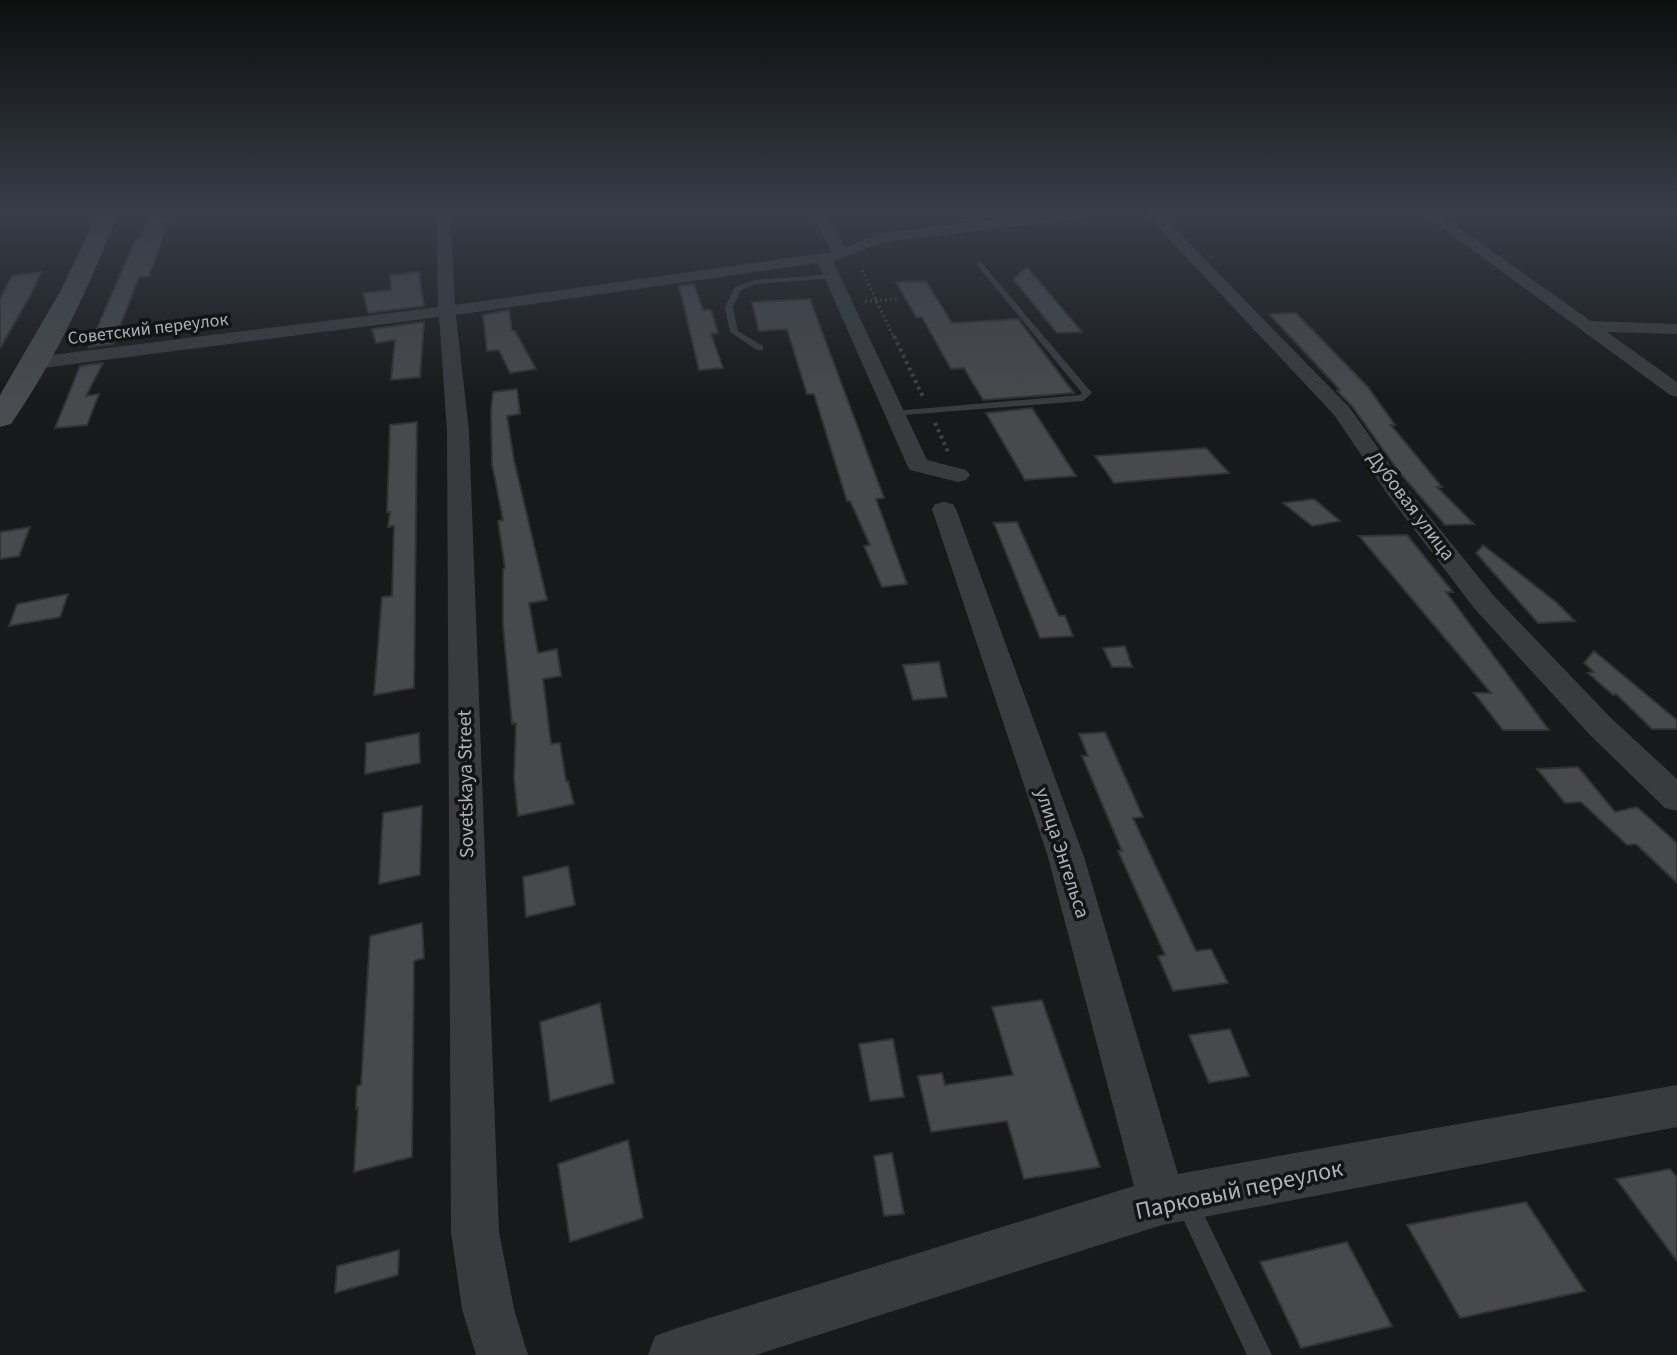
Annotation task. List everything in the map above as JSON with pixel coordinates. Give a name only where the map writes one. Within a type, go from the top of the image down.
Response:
[{"type":"street","points":[[0,418],[35,363],[81,273]]},
{"type":"street","name":"Sovetskaya Street","points":[[446,273],[458,431],[475,1232],[488,1309],[502,1355]]},
{"type":"street","name":"Советский переулок","points":[[35,363],[750,273]]},
{"type":"street","points":[[835,273],[844,302],[918,465],[958,475]]},
{"type":"street","name":"Дубовая улица","points":[[1210,273],[1343,412],[1396,490],[1484,602],[1599,725],[1677,799]]},
{"type":"street","points":[[1515,273],[1677,391]]},
{"type":"street","points":[[1590,326],[1677,329]]},
{"type":"street","name":"улица Энгельса","points":[[944,509],[1066,857],[1173,1200]]},
{"type":"street","name":"Парковый переулок","points":[[674,1355],[1173,1200],[1677,1106]]},
{"type":"lane","points":[[760,348],[734,332],[729,307],[738,289],[791,273]]},
{"type":"lane","points":[[894,414],[1083,398],[1087,393],[988,273]]},
{"type":"lane","points":[[1173,1200],[1260,1355]]},
{"type":"path","points":[[864,273],[958,475]]},
{"type":"path","points":[[844,302],[898,299]]},
{"type":"building","points":[[40,273],[0,348],[0,299],[12,276]]},
{"type":"building","points":[[121,273],[150,273],[139,277],[113,344],[89,347]]},
{"type":"building","points":[[419,273],[424,306],[368,313],[363,293],[391,290],[390,275]]},
{"type":"building","points":[[1020,273],[1032,273],[1082,332],[1057,333],[1013,279]]},
{"type":"building","points":[[926,281],[952,323],[1018,319],[1074,393],[983,400],[964,368],[951,369],[922,317],[916,317],[896,282]]},
{"type":"building","points":[[694,284],[703,310],[711,310],[718,333],[711,334],[723,368],[699,370],[679,286]]},
{"type":"building","points":[[810,299],[884,498],[876,499],[907,584],[882,587],[864,546],[870,545],[850,501],[847,501],[814,394],[807,394],[787,329],[759,331],[752,302]]},
{"type":"building","points":[[509,310],[512,331],[515,331],[536,369],[510,373],[499,350],[487,351],[483,315]]},
{"type":"building","points":[[1296,313],[1368,387],[1395,425],[1391,425],[1442,487],[1437,487],[1474,524],[1445,525],[1399,472],[1352,406],[1337,391],[1340,390],[1269,314]]},
{"type":"building","points":[[424,322],[420,377],[391,380],[395,340],[376,343],[372,329]]},
{"type":"building","points":[[103,363],[86,396],[99,394],[87,425],[55,428],[80,366]]},
{"type":"building","points":[[517,389],[520,414],[507,416],[514,460],[547,600],[529,603],[538,653],[557,649],[561,676],[543,679],[551,744],[560,743],[566,781],[574,804],[518,816],[514,778],[516,723],[512,724],[503,625],[505,568],[498,521],[503,520],[492,464],[491,410],[493,392]]},
{"type":"building","points":[[1032,408],[1076,476],[1025,480],[986,413]]},
{"type":"building","points":[[417,422],[414,688],[374,695],[382,597],[392,596],[394,526],[388,527],[390,512],[387,512],[390,425]]},
{"type":"building","points":[[1206,448],[1229,473],[1114,483],[1095,456]]},
{"type":"building","points":[[1314,499],[1340,521],[1312,526],[1283,503]]},
{"type":"building","points":[[1017,522],[1059,616],[1065,616],[1073,636],[1040,638],[994,523]]},
{"type":"building","points":[[30,527],[19,556],[0,559],[0,532]]},
{"type":"building","points":[[1407,535],[1453,592],[1446,592],[1549,730],[1503,730],[1474,693],[1491,693],[1359,536]]},
{"type":"building","points":[[1483,545],[1556,602],[1575,621],[1538,623],[1476,553]]},
{"type":"building","points":[[68,594],[60,617],[9,626],[17,604]]},
{"type":"building","points":[[1125,646],[1132,667],[1112,667],[1103,648]]},
{"type":"building","points":[[1594,651],[1677,720],[1677,729],[1652,729],[1616,694],[1613,695],[1588,673],[1594,672],[1584,663]]},
{"type":"building","points":[[939,662],[947,697],[913,700],[903,665]]},
{"type":"building","points":[[1105,732],[1143,817],[1133,818],[1196,951],[1211,949],[1228,983],[1173,991],[1158,956],[1165,955],[1118,851],[1122,851],[1082,756],[1088,756],[1079,734]]},
{"type":"building","points":[[419,733],[420,763],[365,774],[366,743]]},
{"type":"building","points":[[1578,767],[1615,812],[1637,807],[1677,843],[1677,883],[1636,844],[1627,845],[1581,802],[1565,803],[1537,769]]},
{"type":"building","points":[[422,806],[420,875],[379,884],[383,813]]},
{"type":"building","points":[[568,866],[575,905],[526,917],[523,877]]},
{"type":"building","points":[[422,923],[424,958],[414,961],[412,1157],[354,1172],[357,1086],[361,1085],[370,936]]},
{"type":"building","points":[[1042,1000],[1100,1167],[1024,1179],[1007,1121],[931,1132],[918,1076],[942,1073],[945,1085],[1013,1075],[992,1007]]},
{"type":"building","points":[[600,1003],[614,1083],[550,1101],[540,1022]]},
{"type":"building","points":[[1230,1029],[1249,1076],[1209,1083],[1189,1035]]},
{"type":"building","points":[[893,1039],[904,1097],[870,1101],[859,1044]]},
{"type":"building","points":[[628,1140],[643,1218],[570,1242],[558,1164]]},
{"type":"building","points":[[892,1153],[904,1214],[884,1216],[874,1156]]},
{"type":"building","points":[[1670,1169],[1677,1177],[1677,1261],[1616,1179]]},
{"type":"building","points":[[1526,1202],[1585,1291],[1460,1318],[1407,1225]]},
{"type":"building","points":[[1347,1242],[1392,1326],[1301,1348],[1260,1262]]},
{"type":"building","points":[[399,1250],[398,1275],[335,1293],[337,1266]]}]
